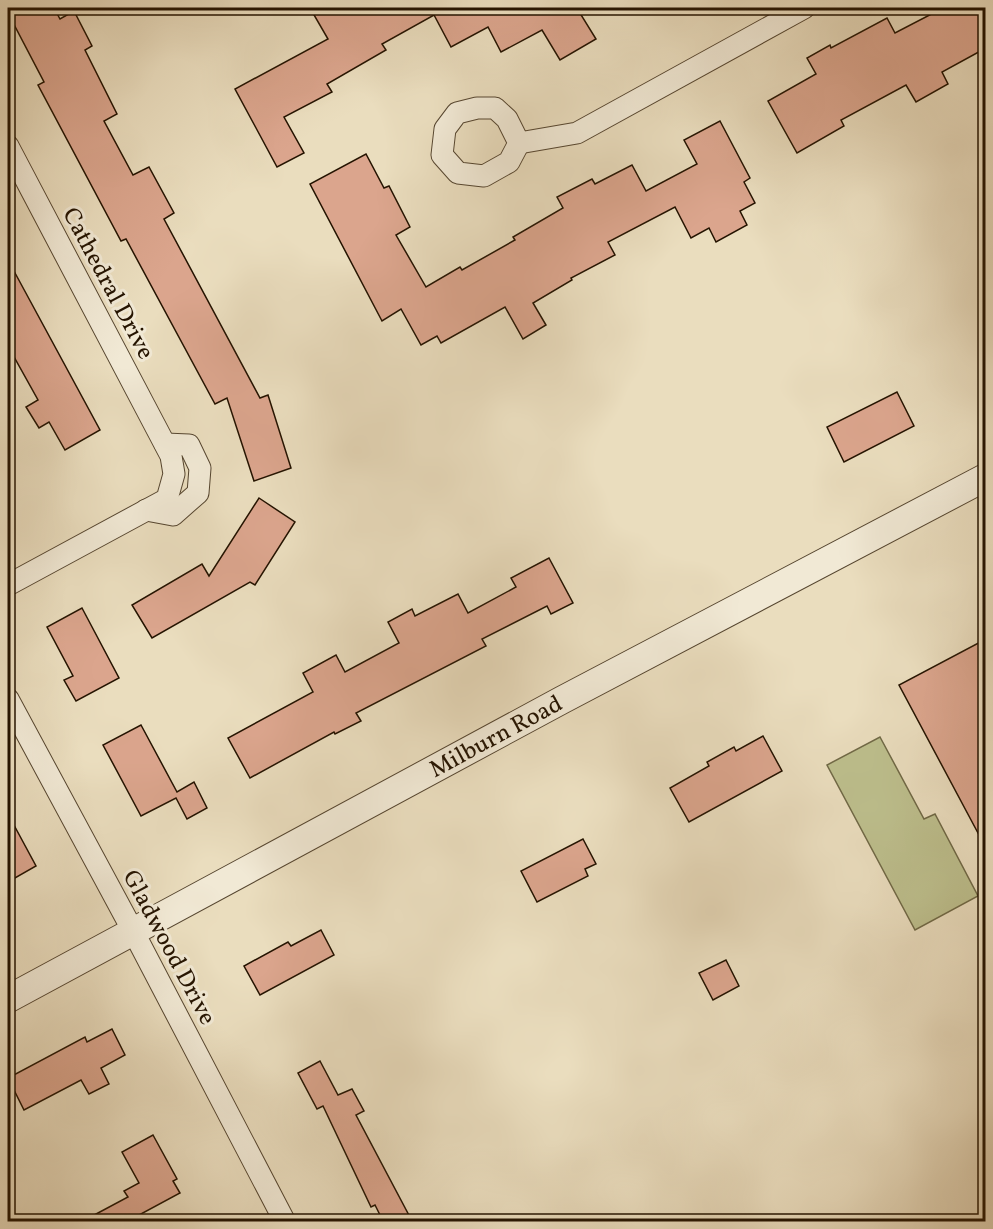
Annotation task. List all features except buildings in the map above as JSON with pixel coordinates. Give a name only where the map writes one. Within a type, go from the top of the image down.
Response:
[{"type":"street","points":[[519,143],[577,133],[804,8]]},
{"type":"street","name":"Cathedral Drive","points":[[8,146],[165,444],[171,456],[174,474],[167,499],[8,585]]},
{"type":"street","name":"Milburn Road","points":[[8,999],[562,700],[986,477]]},
{"type":"street","name":"Gladwood Drive","points":[[8,699],[285,1221]]},
{"type":"green space","points":[[880,737],[924,819],[935,814],[978,896],[915,930],[827,765]]}]
